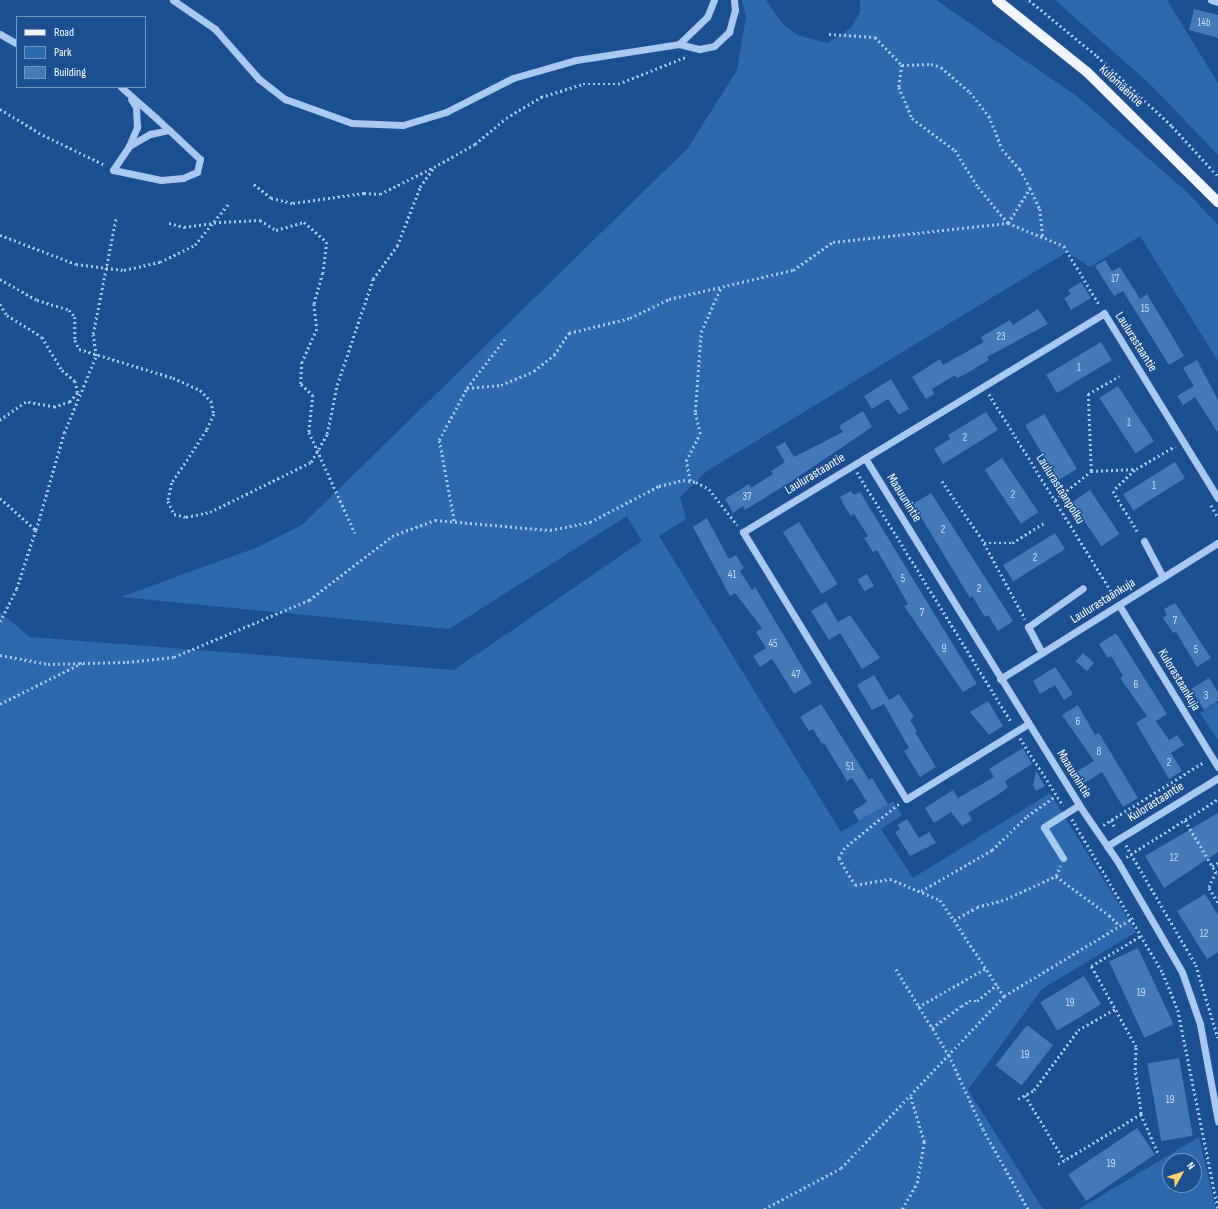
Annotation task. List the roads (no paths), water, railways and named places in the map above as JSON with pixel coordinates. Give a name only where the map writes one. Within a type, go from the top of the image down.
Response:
[{"type":"main road","name":"Kulomäentie","points":[[997,0],[1087,72],[1218,202]]},
{"type":"street","points":[[173,0],[215,29],[259,79],[285,99],[352,122],[404,125],[446,112],[513,78],[576,60],[679,44],[699,49],[714,46],[729,32],[735,10],[734,0]]},
{"type":"street","points":[[679,44],[707,17],[714,0]]},
{"type":"street","points":[[1211,0],[1218,2]]},
{"type":"street","points":[[0,34],[16,43]]},
{"type":"street","points":[[123,89],[200,160],[197,172],[183,178],[161,180],[113,170],[129,146],[137,127],[136,107],[123,89]]},
{"type":"street","points":[[129,146],[150,134],[169,130]]},
{"type":"street","name":"Laulurastaantie","points":[[1028,724],[906,799],[743,532],[983,385],[1104,313],[1218,498]]},
{"type":"street","name":"Maauunintie","points":[[864,458],[1028,724],[1095,830],[1118,862],[1190,990],[1200,1024],[1218,1121]]},
{"type":"street","points":[[1144,541],[1163,577]]},
{"type":"street","name":"Laulurastaankuja","points":[[1000,679],[1218,543]]},
{"type":"street","points":[[1042,653],[1028,627],[1083,588]]},
{"type":"street","name":"Kulorastaankuja","points":[[1119,605],[1218,767]]},
{"type":"street","name":"Kulorastaantie","points":[[1107,846],[1218,778]]},
{"type":"street","points":[[1063,858],[1044,827],[1079,805]]}]
